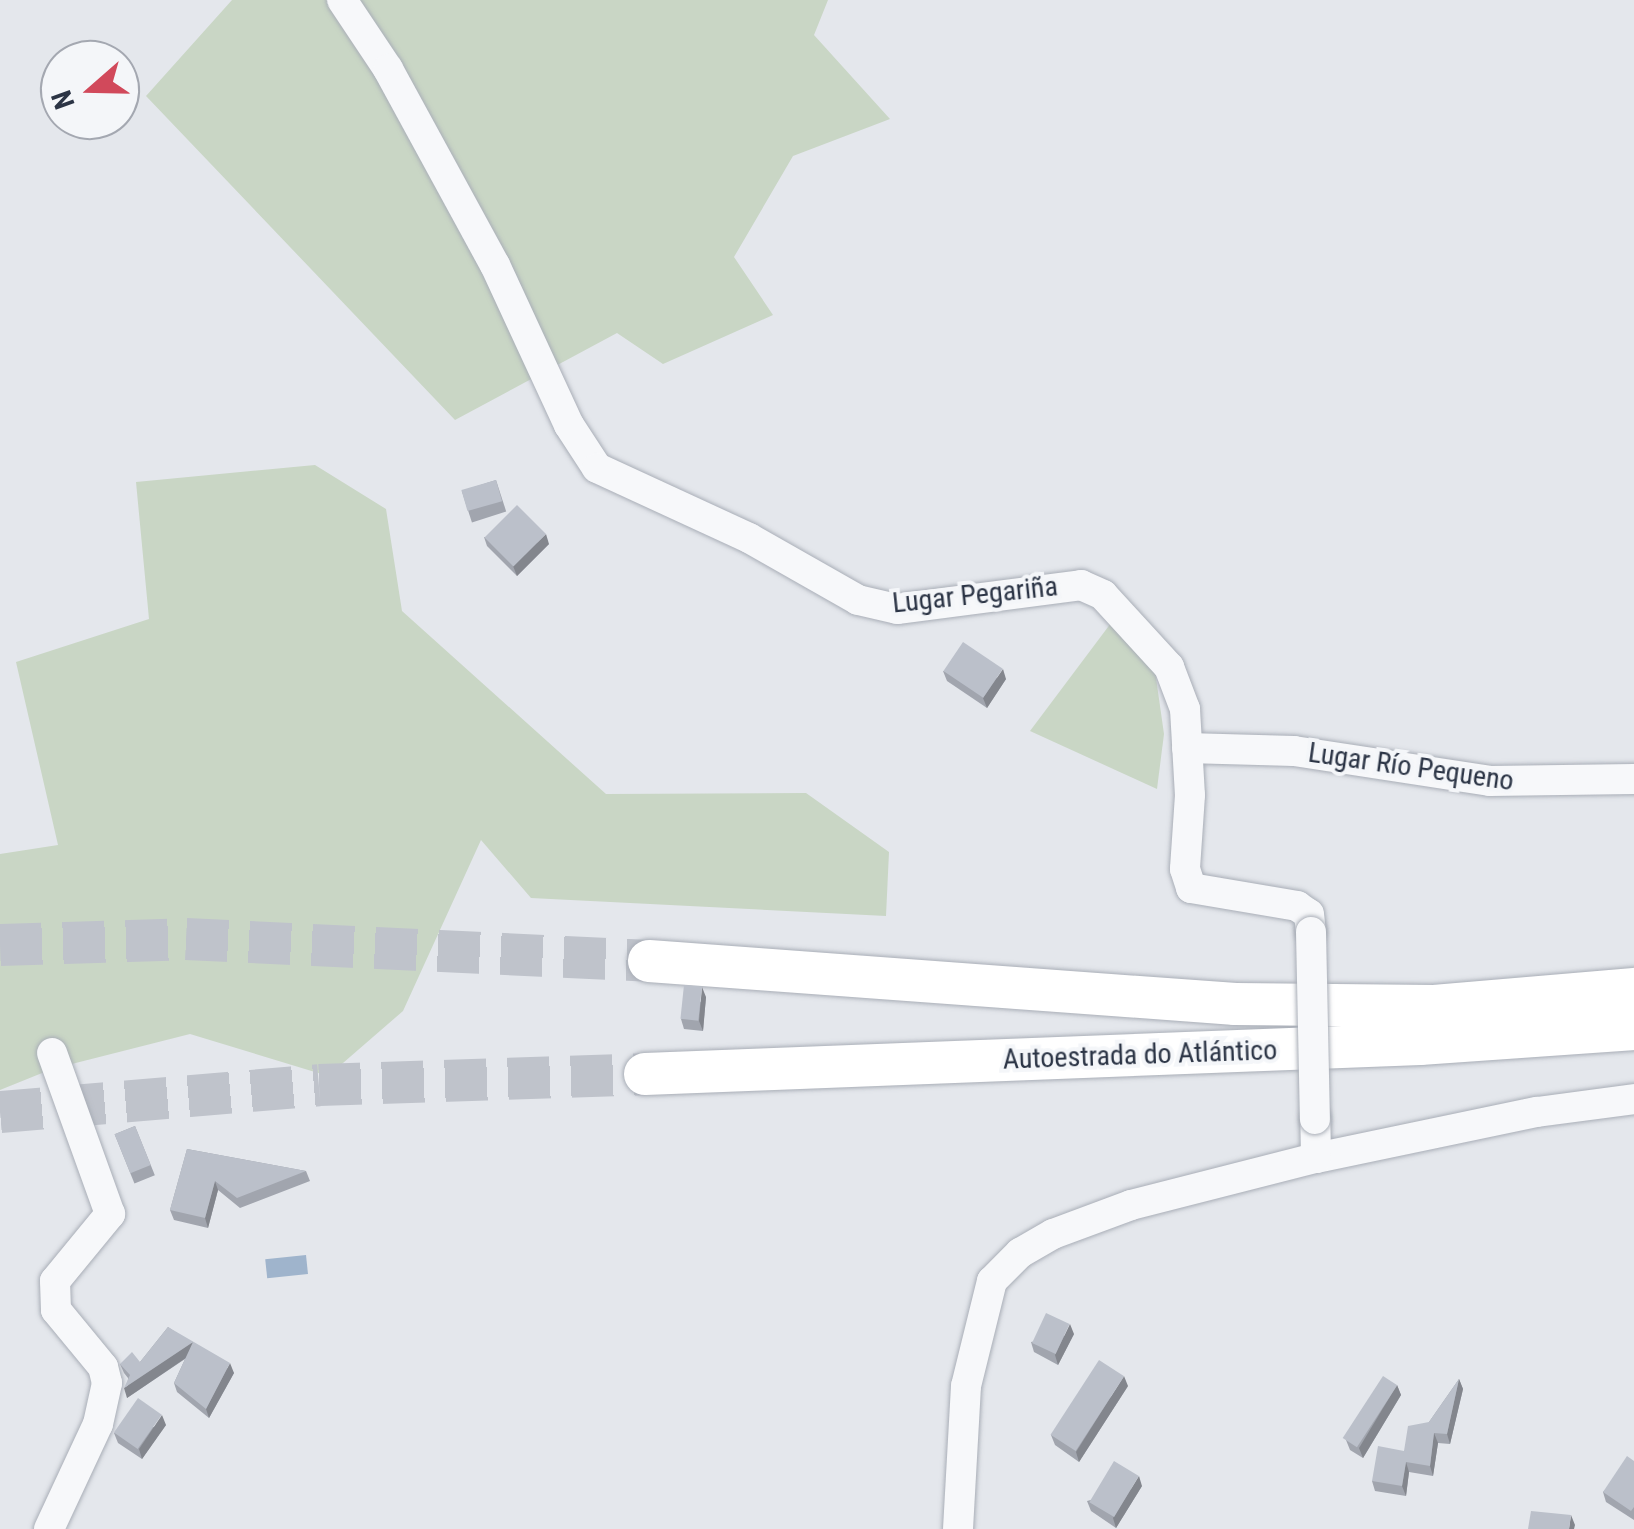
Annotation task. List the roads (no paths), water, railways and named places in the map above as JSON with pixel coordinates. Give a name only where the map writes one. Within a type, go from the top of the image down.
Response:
[{"type":"highway","name":"Autoestrada do Atlántico","points":[[649,961],[1235,1004],[1434,1006],[1634,990]]},
{"type":"highway","name":"Autoestrada do Atlántico","points":[[645,1074],[1420,1044],[1634,1029]]},
{"type":"street","name":"Lugar Pegariña","points":[[342,0],[388,68],[496,264],[569,425],[596,468],[749,538],[858,600],[896,609],[1081,585],[1103,595],[1169,667],[1184,710],[1184,870],[1190,888],[1298,906],[1309,914],[1316,1158]]},
{"type":"street","name":"Lugar Río Pequeno","points":[[1187,748],[1294,752],[1490,782],[1634,779]]},
{"type":"street","points":[[49,1529],[98,1424],[107,1383],[102,1367],[56,1310],[56,1282],[110,1214],[52,1052]]},
{"type":"street","points":[[958,1529],[966,1386],[992,1281],[1020,1253],[1052,1234],[1131,1206],[1316,1158],[1537,1112],[1634,1100]]},
{"type":"water","points":[[306,1255],[308,1274],[267,1278],[265,1259]]},
{"type":"tunnel","points":[[0,945],[186,939],[649,961]]},
{"type":"tunnel","points":[[0,1112],[319,1085],[645,1074]]}]
